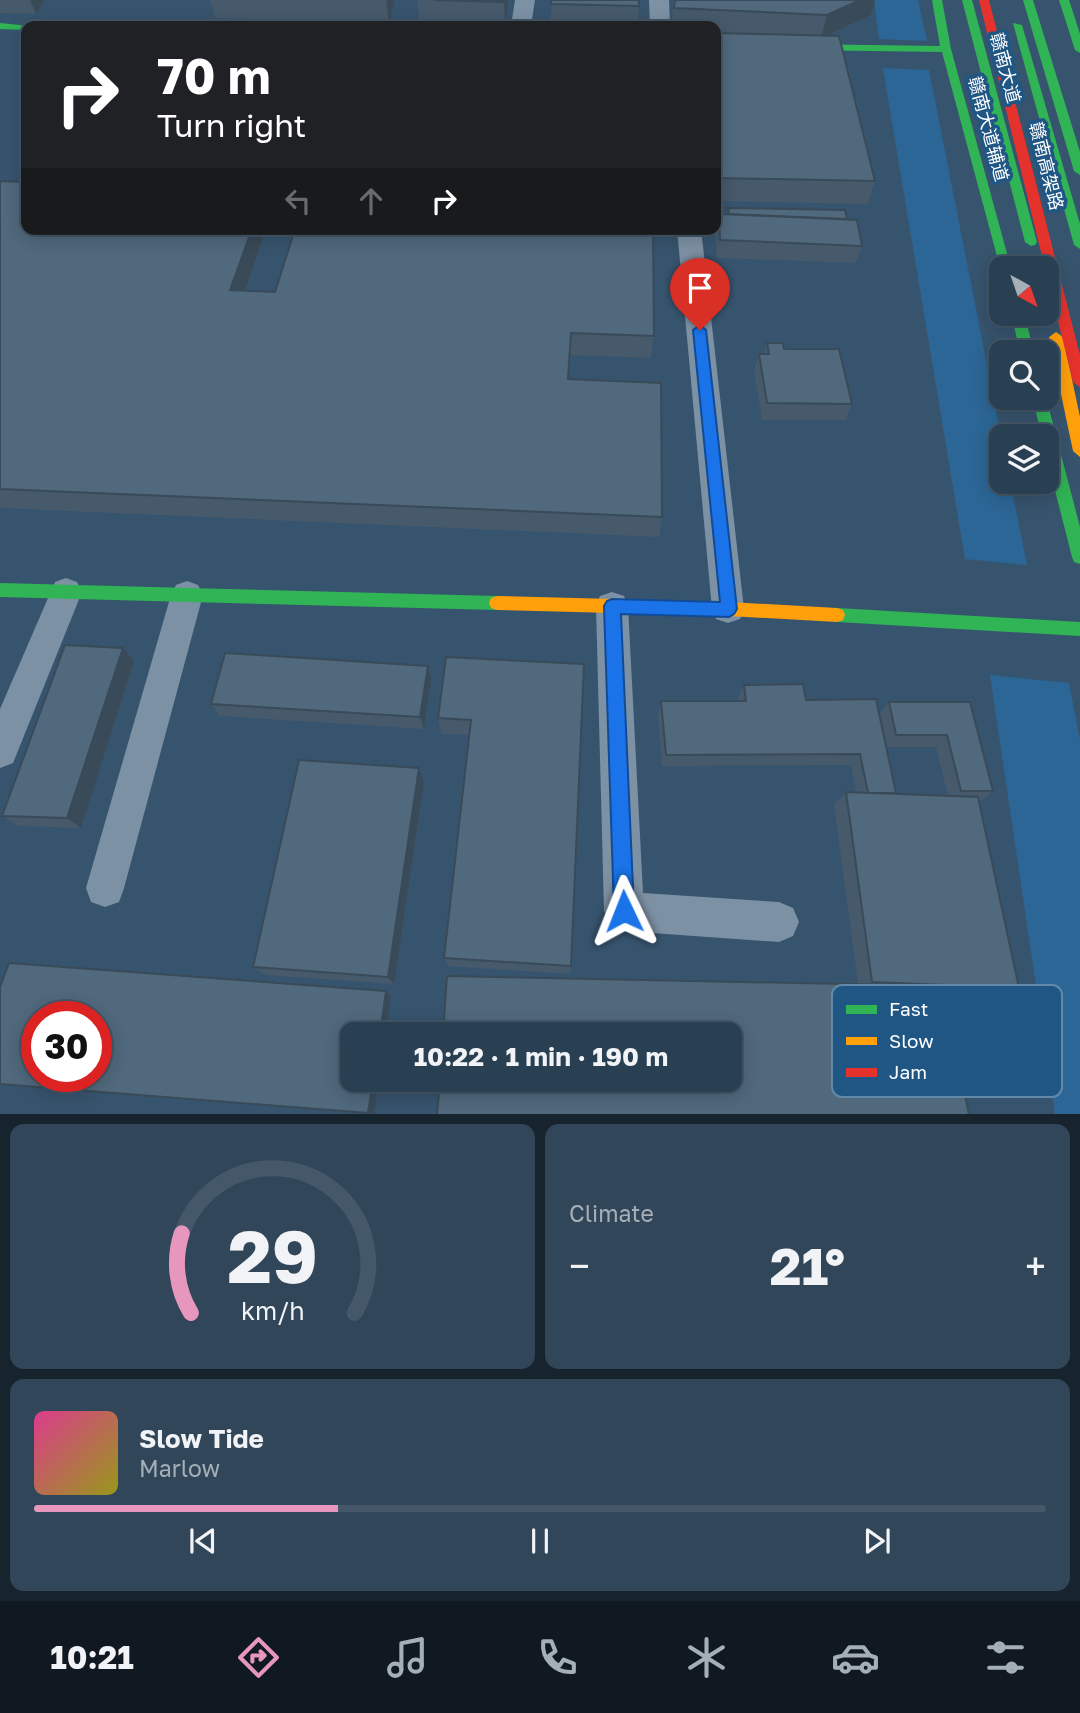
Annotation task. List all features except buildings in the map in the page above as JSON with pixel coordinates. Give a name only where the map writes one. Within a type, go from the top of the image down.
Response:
[{"type":"main road","name":"赣南大道辅道","points":[[937,0],[946,49],[1002,256]]},
{"type":"main road","name":"赣南大道","points":[[967,0],[1035,256]]},
{"type":"main road","name":"赣南高架路","points":[[984,0],[1080,382]]},
{"type":"main road","name":"赣南大道","points":[[1028,0],[1080,171]]},
{"type":"main road","points":[[1064,0],[1080,50]]},
{"type":"main road","name":"赣南高架路","points":[[1013,11],[1080,245]]},
{"type":"main road","points":[[0,26],[21,27]]},
{"type":"main road","points":[[721,46],[946,49]]},
{"type":"main road","points":[[1050,424],[1053,326]]},
{"type":"main road","points":[[1054,326],[1080,451]]},
{"type":"main road","points":[[1059,474],[1080,557]]},
{"type":"main road","points":[[0,590],[729,609],[1080,629]]},
{"type":"street","points":[[522,21],[524,0]]},
{"type":"street","points":[[659,0],[660,21]]},
{"type":"street","points":[[690,235],[729,609]]},
{"type":"street","points":[[0,751],[66,592]]},
{"type":"street","points":[[105,888],[187,595]]},
{"type":"street","points":[[612,606],[624,911],[779,922]]},
{"type":"shaded area","points":[[874,0],[918,0],[927,41],[879,39]]},
{"type":"shaded area","points":[[883,68],[929,70],[989,375],[989,410],[996,410],[999,424],[989,424],[989,494],[1013,494],[1027,565],[965,559]]},
{"type":"shaded area","points":[[990,675],[1069,683],[1080,740],[1080,1114],[1055,1114],[1052,1097],[1062,1097],[1062,985],[1036,985]]},
{"type":"traffic: fast","points":[[937,0],[946,49],[1002,256]]},
{"type":"traffic: fast","points":[[967,0],[1031,242]]},
{"type":"traffic: fast","points":[[1028,0],[1080,171]]},
{"type":"traffic: fast","points":[[1064,0],[1080,50]]},
{"type":"traffic: fast","points":[[1017,25],[1080,245]]},
{"type":"traffic: fast","points":[[0,26],[21,27]]},
{"type":"traffic: fast","points":[[721,46],[946,49]]},
{"type":"traffic: fast","points":[[1020,326],[1024,340]]},
{"type":"traffic: fast","points":[[1042,410],[1080,557]]},
{"type":"traffic: fast","points":[[0,590],[497,603]]},
{"type":"traffic: fast","points":[[837,615],[1080,629]]},
{"type":"traffic: slow","points":[[1056,337],[1080,451]]},
{"type":"traffic: slow","points":[[497,603],[728,609],[837,615]]},
{"type":"traffic: jam","points":[[984,0],[1080,382]]},
{"type":"route","points":[[624,911],[612,606],[729,609],[700,330]]}]
